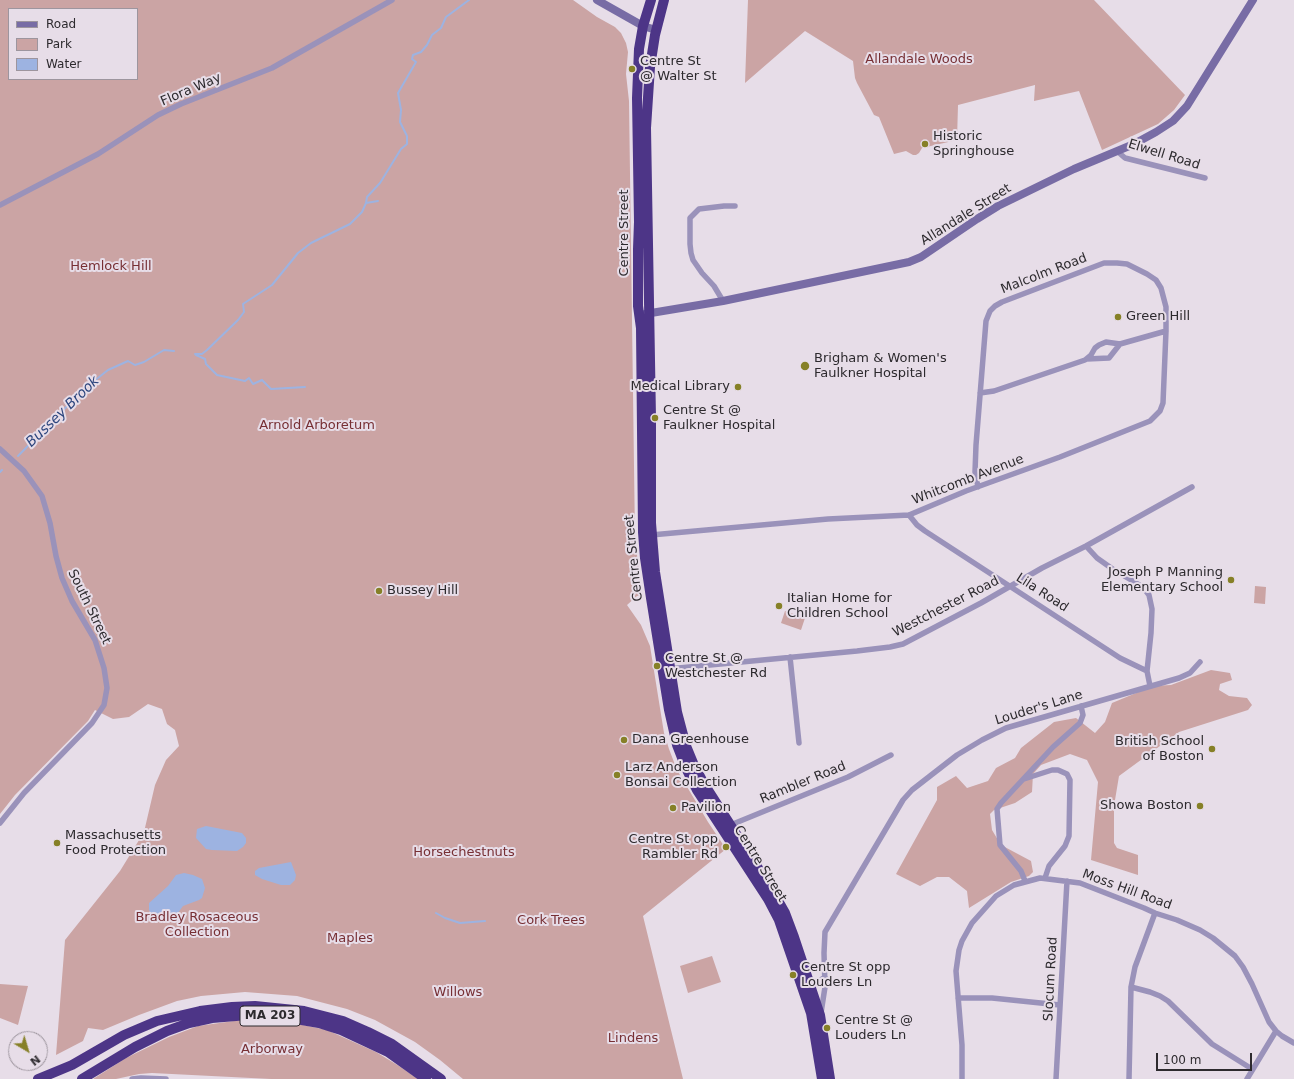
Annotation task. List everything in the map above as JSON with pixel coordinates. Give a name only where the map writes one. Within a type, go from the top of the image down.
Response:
[{"type":"highway","name":"Centre Street","points":[[644,314],[638,263],[638,83],[639,50],[643,26],[651,0]]},
{"type":"highway","name":"Centre Street","points":[[664,0],[656,30],[649,77],[646,120],[644,314],[641,328],[647,535],[655,572],[666,669],[678,718],[690,756],[726,826],[781,925],[811,1016],[822,1079]]},
{"type":"highway","name":"Centre Street","points":[[726,826],[781,905],[791,927],[821,1018],[830,1079]]},
{"type":"highway","name":"MA 203","points":[[38,1079],[80,1061],[145,1026],[163,1019],[188,1013],[241,1006],[282,1008],[322,1014],[339,1020],[364,1030],[400,1049],[442,1079]]},
{"type":"highway","name":"MA 203","points":[[82,1079],[145,1041],[178,1027],[223,1016],[259,1015],[307,1021],[341,1030],[388,1052],[426,1079]]},
{"type":"highway","points":[[108,1045],[112,1054],[110,1063]]},
{"type":"street","name":"Flora Way","points":[[0,205],[93,157],[158,115],[181,104],[277,65],[392,0]]},
{"type":"street","points":[[597,0],[643,26],[656,30]]},
{"type":"street","name":"Allandale Street","points":[[644,314],[722,301],[909,262],[921,257],[998,206],[1156,132],[1173,120],[1187,106],[1253,0]]},
{"type":"street","name":"Elwell Road","points":[[1117,151],[1125,158],[1205,178]]},
{"type":"street","points":[[722,301],[714,286],[702,273],[691,253],[690,218],[699,209],[735,206]]},
{"type":"street","name":"Malcolm Road","points":[[978,487],[975,472],[986,321],[990,311],[995,306],[1104,263],[1116,262],[1127,264],[1156,280],[1161,288],[1166,307],[1166,331]]},
{"type":"street","points":[[1086,360],[1095,348],[1106,342],[1120,344],[1166,331]]},
{"type":"street","name":"Whitcomb Avenue","points":[[647,535],[821,520],[909,515],[978,487],[1126,432],[1150,421],[1156,417],[1160,411],[1163,403],[1166,331]]},
{"type":"street","points":[[980,393],[1001,389],[1086,360],[1109,358],[1116,347],[1120,344]]},
{"type":"street","name":"South Street","points":[[0,449],[24,471],[42,496],[50,523],[62,578],[72,601],[95,640],[104,668],[107,688],[104,706],[92,723],[24,793],[0,823]]},
{"type":"street","name":"Westchester Road","points":[[666,669],[890,648],[903,644],[941,625],[1042,568],[1086,546],[1192,487]]},
{"type":"street","name":"Lila Road","points":[[909,515],[917,525],[925,531],[1120,658],[1147,671]]},
{"type":"street","points":[[1086,546],[1097,558],[1142,587],[1149,595],[1152,609],[1147,671],[1150,686]]},
{"type":"street","points":[[790,657],[799,743]]},
{"type":"street","name":"Louder's Lane","points":[[821,1018],[825,990],[825,932],[908,794],[952,759],[993,734],[1006,728],[1186,675],[1200,662]]},
{"type":"street","points":[[1025,881],[1021,871],[1000,845],[997,811],[1001,803],[1068,732],[1080,723],[1083,715],[1081,706]]},
{"type":"street","name":"Rambler Road","points":[[726,826],[848,777],[891,755]]},
{"type":"street","points":[[1024,779],[1052,770],[1058,770],[1065,773],[1070,780],[1069,836],[1065,846],[1049,866],[1045,878]]},
{"type":"street","name":"Moss Hill Road","points":[[962,1079],[962,1044],[956,971],[962,941],[972,923],[996,896],[1010,887],[1025,881],[1045,878],[1080,883],[1144,908],[1155,914],[1177,920],[1200,930],[1225,947],[1235,956],[1252,984],[1270,1022],[1276,1031],[1294,1043]]},
{"type":"street","name":"Slocum Road","points":[[1056,1079],[1066,881]]},
{"type":"street","points":[[1129,1079],[1131,987],[1135,967],[1155,914]]},
{"type":"street","points":[[809,981],[819,981],[825,977]]},
{"type":"street","points":[[1131,987],[1150,992],[1168,1001],[1212,1044],[1252,1069]]},
{"type":"street","points":[[958,998],[992,998],[1060,1005]]},
{"type":"street","points":[[1247,1079],[1276,1031]]},
{"type":"street","points":[[132,1079],[166,1079]]},
{"type":"green space","name":"Arnold Arboretum","points":[[0,0],[573,0],[597,17],[615,27],[621,33],[626,43],[628,52],[626,74],[629,101],[635,539],[642,595],[637,596],[627,605],[641,625],[650,646],[664,733],[677,770],[726,849],[643,916],[683,1079],[463,1079],[415,1042],[375,1020],[347,1009],[297,996],[245,992],[201,996],[177,1001],[103,1030],[88,1028],[83,1041],[56,1055],[65,940],[120,871],[144,832],[155,785],[166,760],[179,746],[175,730],[167,724],[162,709],[148,704],[129,717],[113,719],[95,710],[88,721],[15,795],[0,814]]},
{"type":"green space","name":"Allandale Woods","points":[[748,0],[1094,0],[1185,95],[1174,110],[1158,124],[1102,150],[1079,91],[1034,101],[1035,85],[958,105],[957,140],[922,148],[916,155],[906,151],[894,154],[879,117],[874,115],[857,83],[853,61],[805,31],[745,83]]},
{"type":"green space","points":[[1255,586],[1266,587],[1265,604],[1254,603]]},
{"type":"green space","points":[[785,611],[805,618],[801,630],[781,623]]},
{"type":"green space","points":[[1211,670],[1230,673],[1232,680],[1220,684],[1219,690],[1229,696],[1247,698],[1252,705],[1248,710],[1179,732],[1119,776],[1114,806],[1114,843],[1117,848],[1138,855],[1138,875],[1091,860],[1098,782],[1087,760],[1070,754],[1041,765],[1033,774],[1032,792],[1015,803],[994,810],[990,814],[992,830],[1001,845],[1031,861],[1033,872],[1029,876],[1011,882],[969,908],[967,891],[949,877],[937,877],[920,886],[896,874],[937,800],[937,787],[956,776],[967,788],[988,781],[996,768],[1015,758],[1021,748],[1054,722],[1076,718],[1095,733],[1105,722],[1112,703],[1153,686],[1171,685]]},
{"type":"green space","points":[[712,956],[721,982],[688,993],[680,966]]},
{"type":"green space","points":[[0,984],[28,986],[18,1025],[0,1018]]},
{"type":"green space","name":"Arborway","points":[[241,1020],[267,1020],[327,1030],[376,1052],[418,1079],[271,1079],[152,1073],[116,1079],[93,1079],[126,1058],[169,1037],[198,1026]]},
{"type":"water","points":[[206,826],[242,833],[246,838],[246,843],[237,851],[206,849],[196,838],[197,829]]},
{"type":"water","points":[[291,862],[296,875],[295,880],[290,885],[281,885],[262,879],[255,875],[255,871],[259,868]]},
{"type":"water","points":[[184,873],[202,879],[205,888],[202,898],[183,906],[175,917],[168,922],[161,922],[154,919],[149,910],[149,903],[168,886],[176,875]]},
{"type":"waterway","name":"Bussey Brook","points":[[195,354],[202,354],[238,320],[244,312],[243,304],[272,285],[298,253],[311,243],[350,224],[362,212],[367,197],[380,183],[401,149],[407,144],[407,136],[400,122],[401,110],[398,93],[416,62],[412,59],[413,55],[421,52],[427,45],[432,35],[441,28],[446,17],[469,0]]},
{"type":"waterway","points":[[366,203],[378,201]]},
{"type":"waterway","name":"Bussey Brook","points":[[18,456],[84,389],[108,370],[128,361],[135,365],[144,362],[164,350],[174,351]]},
{"type":"waterway","points":[[196,355],[205,359],[206,364],[217,375],[245,381],[249,378],[253,384],[262,380],[271,389],[305,387]]},
{"type":"waterway","points":[[436,913],[460,923],[485,921]]},
{"type":"place","name":"Centre St @ Walter St","points":[[632,69]]},
{"type":"place","name":"Historic Springhouse","points":[[925,144]]},
{"type":"place","name":"Green Hill","points":[[1118,317]]},
{"type":"place","name":"Brigham & Women's Faulkner Hospital","points":[[805,366]]},
{"type":"place","name":"Medical Library","points":[[738,387]]},
{"type":"place","name":"Centre St @ Faulkner Hospital","points":[[655,418]]},
{"type":"place","name":"Joseph P Manning Elementary School","points":[[1231,580]]},
{"type":"place","name":"Bussey Hill","points":[[379,591]]},
{"type":"place","name":"Italian Home for Children School","points":[[779,606]]},
{"type":"place","name":"Centre St @ Westchester Rd","points":[[657,666]]},
{"type":"place","name":"Dana Greenhouse","points":[[624,740]]},
{"type":"place","name":"British School of Boston","points":[[1212,749]]},
{"type":"place","name":"Larz Anderson Bonsai Collection","points":[[617,775]]},
{"type":"place","name":"Showa Boston","points":[[1200,806]]},
{"type":"place","name":"Pavilion","points":[[673,808]]},
{"type":"place","name":"Massachusetts Food Protection","points":[[57,843]]},
{"type":"place","name":"Centre St opp Rambler Rd","points":[[726,847]]},
{"type":"place","name":"Centre St opp Louders Ln","points":[[793,975]]},
{"type":"place","name":"Centre St @ Louders Ln","points":[[827,1028]]},
{"type":"park label","name":"Hemlock Hill","points":[[111,267]]},
{"type":"park label","name":"Horsechestnuts","points":[[464,853]]},
{"type":"park label","name":"Cork Trees","points":[[551,921]]},
{"type":"park label","name":"Bradley Rosaceous Collection","points":[[197,926]]},
{"type":"park label","name":"Maples","points":[[350,939]]},
{"type":"park label","name":"Willows","points":[[458,993]]},
{"type":"park label","name":"Lindens","points":[[633,1039]]}]
